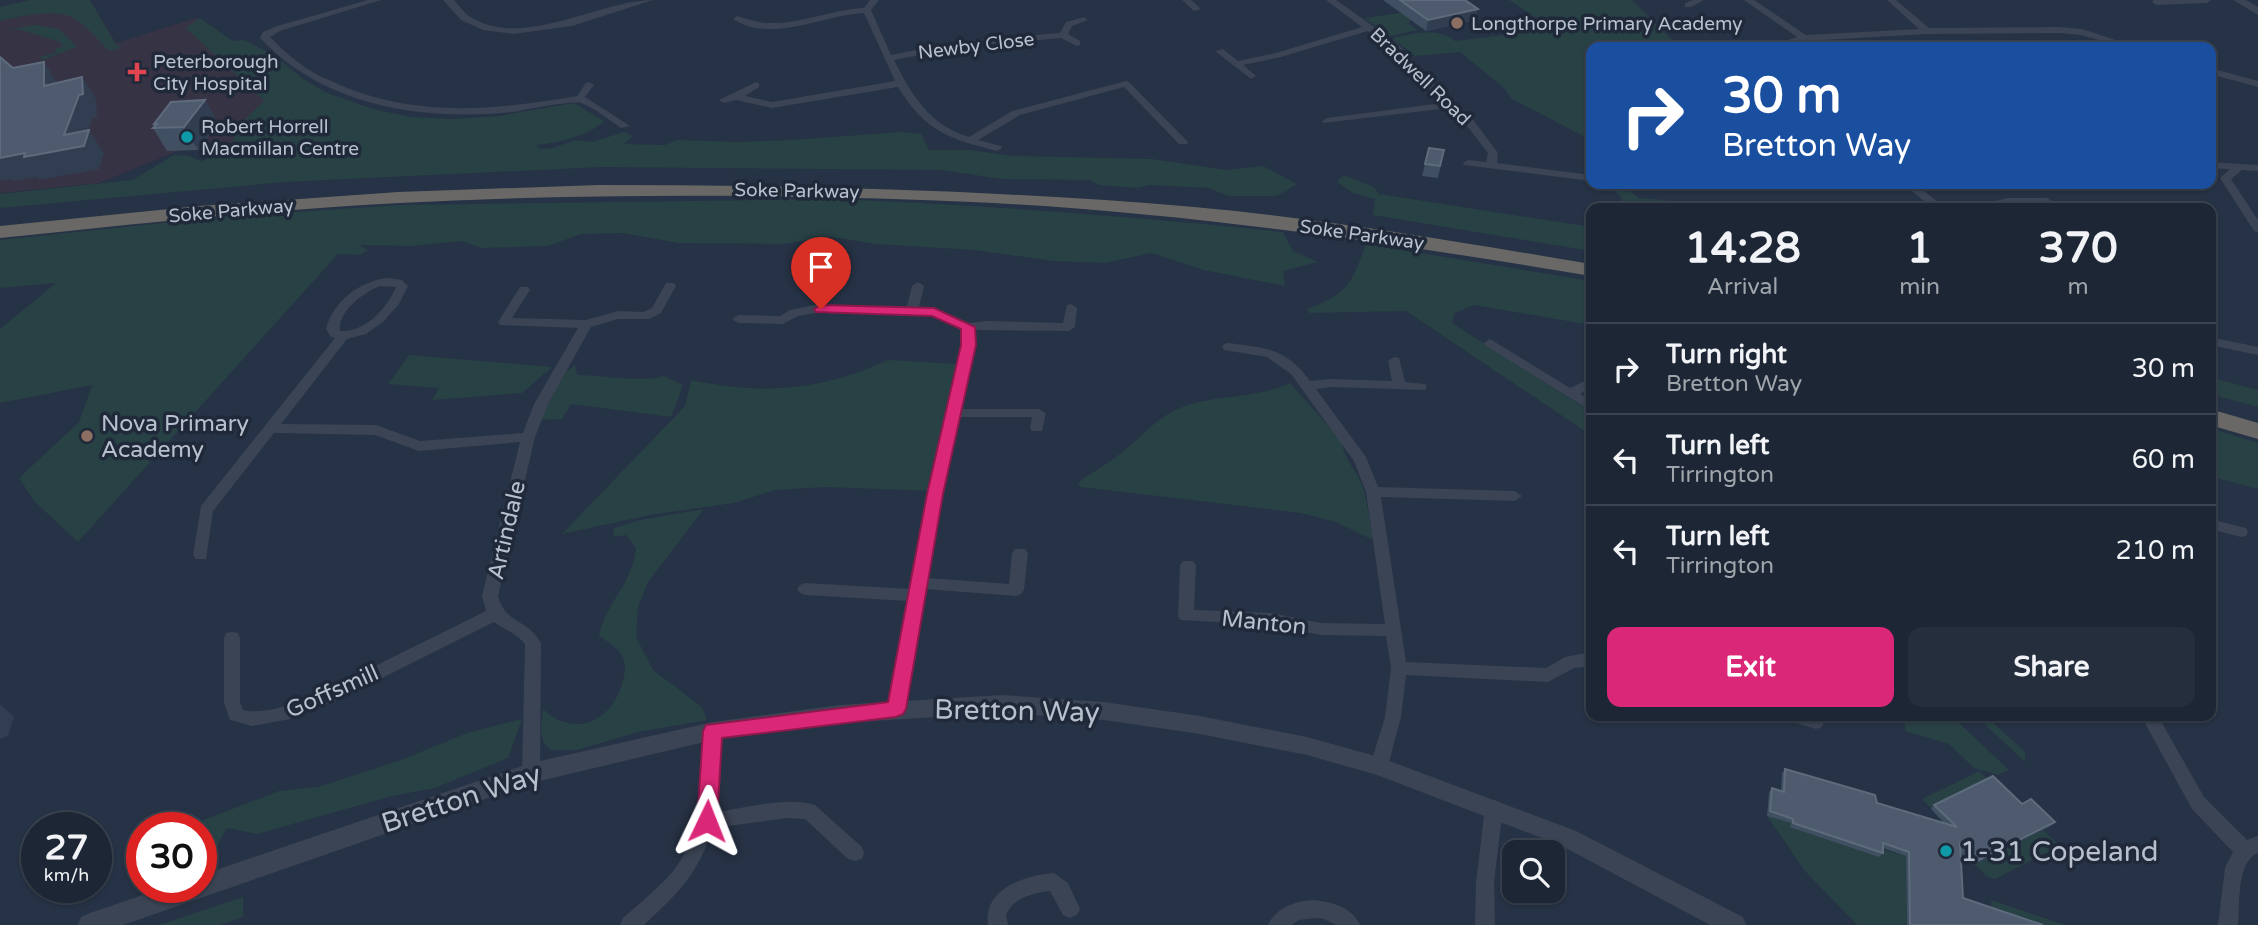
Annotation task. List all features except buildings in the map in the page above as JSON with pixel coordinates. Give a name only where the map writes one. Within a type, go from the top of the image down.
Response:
[{"type":"highway","name":"Soke Parkway","points":[[0,221],[194,201],[469,184],[690,178],[905,181],[1021,187],[1201,203],[1406,228],[1586,257]]},
{"type":"highway","name":"Soke Parkway","points":[[0,232],[191,212],[373,199],[668,189],[840,191],[1008,197],[1185,212],[1404,239],[1586,269]]},
{"type":"highway","points":[[2216,404],[2258,416]]},
{"type":"highway","points":[[2216,419],[2258,431]]},
{"type":"street","points":[[377,0],[277,29],[265,34],[265,38],[299,68],[348,93],[406,109],[441,114],[484,113],[580,98],[621,124],[603,127]]},
{"type":"street","points":[[448,0],[456,12],[474,24],[510,31],[562,24],[649,0]]},
{"type":"street","points":[[867,10],[875,0]]},
{"type":"street","name":"Bradwell Road","points":[[1330,0],[1399,50],[1486,142],[1493,153],[1491,166]]},
{"type":"street","points":[[1688,5],[1700,0]]},
{"type":"street","points":[[1748,0],[1804,38]]},
{"type":"street","points":[[1891,0],[1927,31]]},
{"type":"street","points":[[2156,2],[2207,0]]},
{"type":"street","points":[[2238,0],[2258,12]]},
{"type":"street","points":[[737,19],[750,25],[799,28],[850,10],[867,10]]},
{"type":"street","points":[[867,10],[883,51],[926,119],[948,133],[997,148]]},
{"type":"street","name":"Newby Close","points":[[1063,34],[1069,24],[1084,20]]},
{"type":"street","points":[[1236,64],[1278,55],[1370,27]]},
{"type":"street","points":[[1789,42],[1804,38],[1927,31],[2059,30],[2082,32],[2115,42]]},
{"type":"street","name":"Newby Close","points":[[889,58],[960,44],[1063,34],[1077,43]]},
{"type":"street","points":[[1220,51],[1251,76]]},
{"type":"street","points":[[2216,73],[2258,84]]},
{"type":"street","points":[[736,97],[772,105],[901,83]]},
{"type":"street","points":[[580,98],[589,85]]},
{"type":"street","points":[[724,100],[736,97],[756,85]]},
{"type":"street","points":[[971,141],[1016,113],[1126,85],[1183,142]]},
{"type":"street","points":[[1327,121],[1450,105]]},
{"type":"street","points":[[1468,163],[1586,177]]},
{"type":"street","points":[[2216,165],[2258,168]]},
{"type":"street","points":[[2240,167],[2225,178],[2258,229]]},
{"type":"street","points":[[1915,189],[1933,203]]},
{"type":"street","points":[[2000,203],[2047,201]]},
{"type":"street","points":[[201,555],[206,510],[342,336],[361,332],[376,324],[402,286],[398,283],[380,282],[356,293],[332,324],[335,334],[342,336]]},
{"type":"street","points":[[524,289],[504,322],[586,324],[618,315],[645,316],[657,310],[670,286]]},
{"type":"street","points":[[912,310],[918,286]]},
{"type":"street","points":[[738,318],[783,320],[794,313],[815,309],[912,310],[934,312],[968,327],[1069,327],[1071,309]]},
{"type":"street","name":"Artindale","points":[[531,773],[533,643],[523,630],[495,614],[491,596],[528,437],[541,404],[586,324]]},
{"type":"street","points":[[896,709],[935,494],[969,345],[968,327]]},
{"type":"street","points":[[2216,342],[2258,351]]},
{"type":"street","points":[[1490,343],[1586,404]]},
{"type":"street","points":[[1228,347],[1270,353],[1296,371],[1361,460],[1373,492],[1399,668],[1393,717],[1380,765]]},
{"type":"street","points":[[1394,361],[1399,386]]},
{"type":"street","points":[[1307,386],[1331,383],[1420,387]]},
{"type":"street","points":[[1570,394],[1586,385]]},
{"type":"street","points":[[955,413],[1039,413],[1037,428]]},
{"type":"street","points":[[271,428],[376,430],[419,446],[528,437]]},
{"type":"street","points":[[1373,492],[1515,496]]},
{"type":"street","points":[[2216,526],[2241,532]]},
{"type":"street","points":[[805,589],[1016,590],[1020,553]]},
{"type":"street","name":"Manton","points":[[1188,565],[1186,616],[1272,619],[1321,629],[1392,630]]},
{"type":"street","name":"Goffsmill","points":[[232,638],[232,703],[236,715],[252,719],[284,714],[332,695],[495,614]]},
{"type":"street","points":[[1399,668],[1548,675],[1571,662],[1586,660]]},
{"type":"street","name":"Bretton Way","points":[[217,881],[531,773],[713,731],[896,709],[1002,704],[1104,711],[1213,728],[1307,746],[1380,765],[1568,838],[1734,925]]},
{"type":"street","points":[[2152,721],[2198,803],[2251,847],[2234,868],[2228,925]]},
{"type":"street","points":[[629,925],[675,884],[694,856],[707,821],[713,731]]},
{"type":"street","points":[[1485,925],[1485,882],[1494,808]]},
{"type":"street","points":[[707,821],[788,810],[809,811],[855,853]]},
{"type":"street","points":[[998,925],[998,909],[1007,897],[1037,882],[1054,882],[1061,889],[1070,909]]},
{"type":"street","name":"Bretton Way","points":[[90,925],[154,903]]},
{"type":"street","points":[[1278,925],[1286,915],[1300,909],[1325,910],[1340,914],[1350,925]]},
{"type":"shaded area","name":"Peterborough City Hospital","points":[[30,0],[90,0],[116,43],[196,18],[317,101],[277,162],[226,148],[178,151],[99,183],[0,193],[0,7]]},
{"type":"green space","points":[[30,0],[90,0],[115,43],[121,48],[109,51],[77,20],[69,16],[50,13],[0,21],[0,7]]},
{"type":"green space","points":[[1509,0],[1632,0],[1674,42],[1586,42],[1586,137],[1512,99],[1504,88],[1460,52],[1415,56],[1392,38],[1433,32],[1455,41],[1552,29]]},
{"type":"green space","points":[[1411,13],[1409,24],[1418,30],[1390,36],[1364,18]]},
{"type":"green space","points":[[200,18],[233,41],[244,40],[272,54],[325,92],[373,109],[411,117],[452,119],[498,116],[574,103],[604,121],[581,135],[537,145],[540,149],[553,148],[575,140],[592,142],[624,132],[633,136],[624,144],[665,145],[677,140],[739,142],[900,132],[921,134],[929,150],[971,150],[1012,156],[1152,159],[1226,170],[1263,166],[1297,184],[1277,196],[1228,196],[1209,188],[1150,185],[1136,188],[1099,185],[1090,180],[1001,179],[941,170],[602,167],[285,182],[0,208],[0,194],[132,180],[174,155],[189,156],[201,161],[228,152],[240,124],[264,101],[186,28]]},
{"type":"green space","points":[[37,25],[59,29],[77,47],[42,60],[40,57],[57,52],[55,49],[63,46],[60,42],[18,29],[0,30]]},
{"type":"green space","points":[[1343,175],[1374,187],[1379,194],[1586,226],[1586,250],[1373,215],[1375,199],[1353,193],[1337,182]]},
{"type":"green space","points":[[1612,189],[1627,189],[1639,198],[1695,203],[1622,203],[1621,197]]},
{"type":"green space","points":[[831,199],[1057,212],[1283,232],[1293,251],[1318,262],[1283,271],[1285,286],[1204,270],[1151,253],[1105,263],[1053,261],[974,250],[876,244],[831,237],[782,244],[679,243],[622,233],[581,234],[548,246],[482,248],[462,241],[412,246],[359,245],[368,250],[360,255],[338,254],[78,542],[34,501],[19,478],[79,422],[92,385],[0,403],[0,329],[56,283],[0,288],[0,240],[219,217],[399,205]]},
{"type":"green space","points":[[1366,244],[1586,280],[1586,324],[1474,305],[1455,313],[1452,323],[1586,409],[1586,432],[1406,311],[1309,313],[1307,309],[1332,298],[1347,286]]},
{"type":"green space","points":[[409,355],[552,367],[522,393],[432,400],[439,388],[388,384]]},
{"type":"green space","points":[[888,360],[959,364],[932,491],[825,487],[775,490],[734,503],[650,515],[562,534],[685,406],[691,380],[743,388],[791,387],[839,378]]},
{"type":"green space","points":[[575,365],[577,375],[634,379],[664,376],[683,385],[671,417],[571,404],[562,419],[540,420],[564,373]]},
{"type":"green space","points":[[2216,379],[2258,390],[2258,407],[2216,396]]},
{"type":"green space","points":[[1290,383],[1342,441],[1364,491],[1373,540],[1336,522],[1301,513],[1078,485],[1081,480],[1116,457],[1175,410],[1198,402],[1265,392]]},
{"type":"green space","points":[[2216,430],[2258,443],[2258,489],[2216,478]]},
{"type":"green space","points":[[704,509],[648,582],[638,607],[636,637],[653,670],[702,707],[707,720],[638,732],[577,750],[550,750],[542,736],[543,709],[565,722],[587,723],[606,712],[623,682],[625,670],[621,654],[599,636],[607,613],[629,574],[636,548],[626,535],[613,537],[614,528],[640,520]]},
{"type":"green space","points":[[522,719],[508,758],[435,788],[392,796],[257,834],[227,828],[217,846],[217,815],[279,791],[318,787],[401,760],[467,733]]},
{"type":"green space","points":[[1904,721],[1957,721],[2009,770],[1998,775],[1974,768],[1949,744],[1905,731]]},
{"type":"green space","points":[[1981,721],[1991,721],[2025,752],[2025,762]]},
{"type":"green space","points":[[1979,771],[1989,780],[1932,809],[1922,799]]},
{"type":"green space","points":[[1767,816],[1906,856],[1907,925],[1857,925],[1805,871]]},
{"type":"green space","points":[[2043,830],[2060,846],[1995,879],[1986,876],[1975,864]]},
{"type":"green space","points":[[243,897],[243,917],[220,925],[159,925]]},
{"type":"green space","points":[[1991,900],[2065,925],[2027,925],[1992,913]]},
{"type":"place","name":"Longthorpe Primary Academy","points":[[1457,23]]},
{"type":"place","name":"Peterborough City Hospital","points":[[137,72]]},
{"type":"place","name":"Robert Horrell Macmillan Centre","points":[[187,137]]},
{"type":"place","name":"Nova Primary Academy","points":[[87,436]]},
{"type":"place","name":"1-31 Copeland","points":[[1946,851]]},
{"type":"route","points":[[707,821],[713,731],[896,709],[935,494],[969,345],[968,327],[934,312],[821,309]]}]
